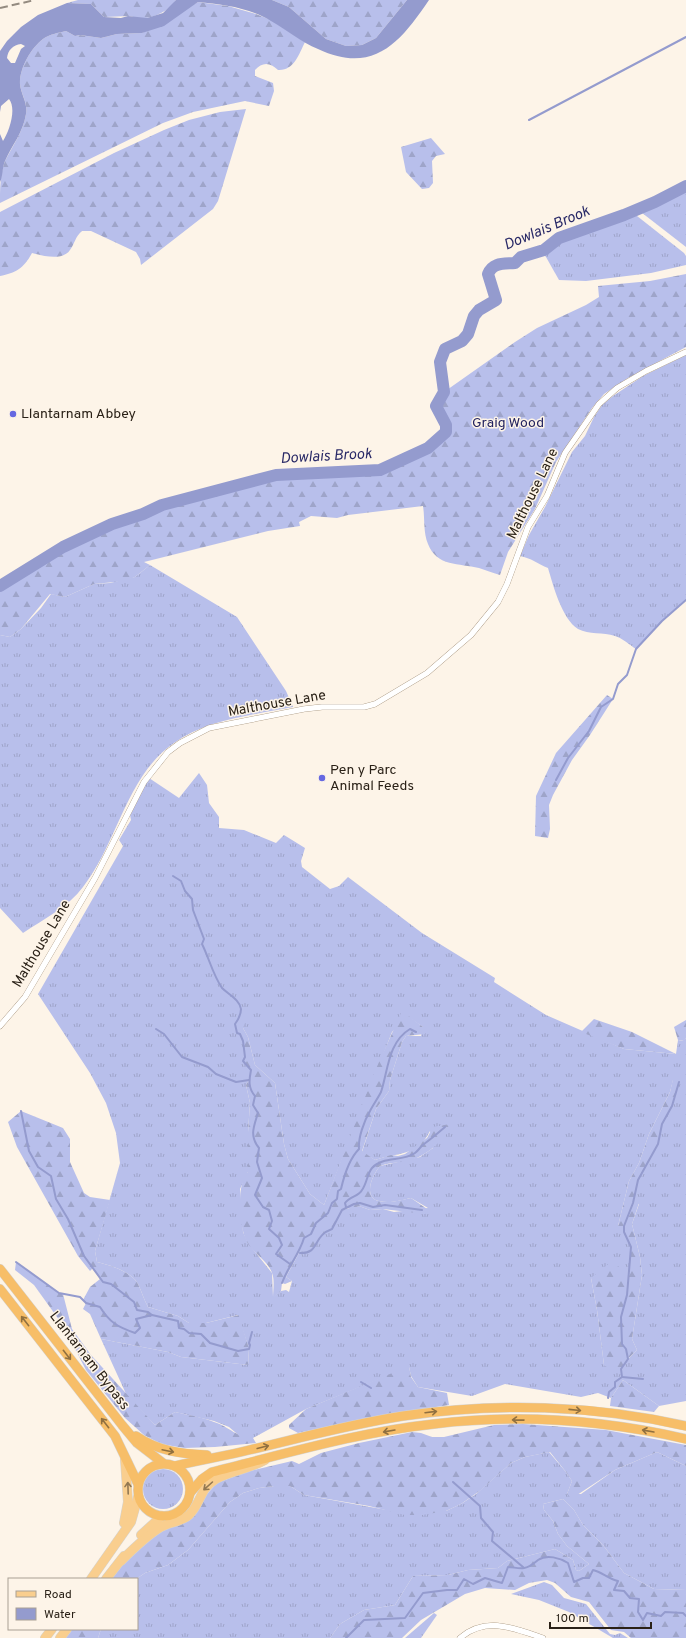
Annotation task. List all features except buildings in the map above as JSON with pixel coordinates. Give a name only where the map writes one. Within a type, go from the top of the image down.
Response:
[{"type":"highway","name":"Llantarnam Bypass","points":[[0,1269],[122,1426],[137,1443],[163,1463]]},
{"type":"highway","name":"Llantarnam Bypass","points":[[0,1289],[115,1436],[138,1484]]},
{"type":"highway","points":[[686,1426],[621,1415],[564,1409],[515,1408],[466,1410],[402,1416],[337,1429],[175,1466],[163,1463],[154,1465],[147,1469],[141,1476],[138,1484],[138,1496],[147,1510],[162,1516],[170,1515],[183,1507],[190,1493],[202,1479],[212,1472],[360,1436],[433,1424],[464,1421],[560,1421],[634,1428],[686,1439]]},
{"type":"highway","points":[[122,1426],[144,1441],[162,1450],[184,1454],[225,1455]]},
{"type":"highway","points":[[175,1466],[187,1477],[190,1493]]},
{"type":"main road","points":[[119,1540],[128,1502],[125,1456]]},
{"type":"main road","points":[[107,1578],[141,1541],[162,1527],[185,1518],[192,1512],[201,1492],[215,1480],[252,1468],[268,1458]]},
{"type":"main road","points":[[92,1578],[131,1522],[138,1496]]},
{"type":"main road","points":[[121,1561],[136,1539],[162,1516]]},
{"type":"main road","points":[[45,1638],[51,1630]]},
{"type":"main road","points":[[60,1638],[66,1630]]},
{"type":"street","name":"Malthouse Lane","points":[[0,1026],[25,997],[95,878],[144,782],[168,752],[180,743],[209,728],[304,709],[370,706],[386,699],[427,673],[471,635],[498,602],[507,584],[528,527],[547,496],[565,453],[599,404],[617,388],[652,368],[686,352]]},
{"type":"street","points":[[460,1638],[477,1627],[490,1624],[542,1638]]},
{"type":"green space","points":[[78,0],[176,0],[169,8],[160,14],[149,18],[137,18],[129,16],[104,17],[91,4],[67,3]]},
{"type":"green space","points":[[272,0],[407,0],[376,38],[362,45],[346,46],[326,39],[289,7]]},
{"type":"green space","points":[[198,2],[228,6],[256,14],[271,20],[305,42],[295,61],[288,68],[278,70],[269,64],[263,64],[255,70],[255,76],[273,83],[274,91],[269,106],[245,101],[193,112],[163,123],[0,203],[3,166],[25,121],[26,106],[20,84],[21,72],[34,48],[48,36],[66,31],[75,36],[80,35],[101,38],[117,34],[142,33]]},
{"type":"green space","points":[[246,109],[218,201],[213,209],[141,265],[140,259],[136,252],[91,231],[82,231],[70,250],[63,256],[52,257],[32,253],[23,266],[19,269],[0,276],[0,212],[114,153],[164,130],[189,120],[220,112]]},
{"type":"green space","points":[[431,138],[445,154],[436,156],[432,161],[433,183],[429,188],[422,189],[406,172],[401,147]]},
{"type":"green space","points":[[686,186],[686,247],[637,209]]},
{"type":"green space","points":[[632,212],[684,253],[686,256],[686,265],[651,273],[586,281],[559,280],[542,250],[559,238]]},
{"type":"green space","name":"Graig Wood","points":[[686,274],[686,347],[628,378],[604,394],[592,408],[556,462],[535,509],[508,552],[500,575],[479,568],[449,563],[437,557],[426,539],[423,506],[348,515],[337,518],[311,516],[299,522],[300,526],[268,531],[144,562],[150,565],[135,577],[125,581],[94,584],[65,597],[50,594],[21,629],[10,637],[0,635],[0,586],[63,547],[112,524],[143,514],[162,505],[276,475],[380,470],[428,448],[446,432],[446,425],[436,406],[444,392],[537,328],[586,305],[599,297],[598,286],[650,281]]},
{"type":"green space","points":[[686,355],[686,600],[662,621],[636,649],[615,636],[587,632],[578,629],[567,618],[563,610],[555,592],[548,568],[520,556],[529,535],[545,507],[572,452],[585,436],[594,417],[602,405],[643,376]]},
{"type":"green space","points":[[150,565],[237,617],[286,691],[293,707],[216,723],[201,728],[174,743],[158,757],[144,773],[133,791],[95,869],[83,887],[63,907],[23,933],[0,908],[0,635],[10,637],[21,629],[41,608],[51,594],[65,597],[94,584],[110,583],[135,577]]},
{"type":"green space","points":[[607,695],[613,699],[572,760],[553,795],[549,805],[550,829],[548,838],[535,836],[536,796],[556,753]]},
{"type":"green space","points":[[199,773],[207,785],[209,803],[219,817],[219,828],[244,830],[276,843],[284,835],[305,848],[301,861],[302,867],[330,889],[339,886],[348,877],[422,933],[495,978],[494,982],[546,1015],[624,1049],[676,1054],[678,1040],[683,1041],[686,1038],[686,1401],[659,1406],[623,1380],[611,1398],[598,1393],[581,1397],[505,1384],[472,1396],[418,1387],[411,1376],[409,1367],[306,1409],[253,1438],[242,1438],[229,1427],[214,1421],[175,1412],[155,1425],[127,1396],[101,1339],[168,1352],[181,1357],[248,1365],[249,1349],[238,1315],[206,1323],[189,1323],[178,1316],[148,1307],[138,1284],[131,1276],[114,1267],[97,1262],[95,1251],[120,1163],[116,1133],[106,1103],[90,1073],[38,994],[123,846],[119,840],[131,820],[130,815],[149,778],[179,798]],"holes":[[[407,1016],[423,1027],[421,1036],[406,1036],[402,1042],[390,1080],[389,1091],[376,1109],[362,1152],[375,1160],[406,1152],[419,1145],[430,1131],[433,1148],[420,1157],[380,1166],[374,1174],[370,1185],[371,1195],[374,1199],[379,1201],[391,1202],[411,1198],[428,1208],[394,1212],[383,1209],[370,1210],[359,1206],[342,1210],[332,1229],[325,1232],[310,1251],[306,1253],[299,1253],[286,1277],[292,1281],[289,1292],[286,1290],[281,1291],[273,1297],[272,1273],[248,1243],[243,1232],[240,1189],[248,1172],[250,1103],[246,1085],[249,1080],[251,1070],[243,1061],[245,1057],[243,1041],[240,1034],[243,1028],[248,1037],[255,1065],[275,1083],[284,1144],[288,1159],[310,1194],[324,1205],[392,1032]],[[673,1080],[672,1106],[662,1124],[658,1144],[638,1180],[633,1203],[639,1204],[632,1224],[640,1257],[642,1275],[632,1339],[637,1350],[621,1369],[604,1365],[597,1310],[591,1278],[629,1273],[631,1247],[624,1232],[624,1226],[618,1226],[629,1181],[639,1163],[649,1134],[670,1092]]]},
{"type":"green space","points":[[402,1011],[423,1027],[425,1034],[406,1036],[402,1042],[390,1080],[389,1091],[376,1109],[362,1151],[375,1160],[391,1155],[398,1156],[405,1154],[427,1138],[433,1127],[450,1124],[452,1126],[448,1132],[431,1150],[409,1161],[390,1163],[380,1166],[374,1174],[370,1185],[371,1195],[374,1199],[383,1202],[391,1202],[411,1198],[430,1211],[425,1214],[383,1209],[370,1210],[359,1206],[342,1210],[332,1229],[325,1232],[321,1236],[310,1251],[306,1253],[299,1253],[286,1277],[292,1281],[285,1284],[282,1283],[281,1291],[273,1298],[274,1282],[272,1273],[247,1242],[242,1227],[240,1195],[244,1178],[248,1172],[250,1103],[246,1085],[249,1080],[251,1070],[243,1061],[245,1057],[243,1041],[240,1034],[237,1033],[235,1024],[238,1020],[245,1023],[243,1028],[248,1037],[255,1065],[275,1083],[284,1144],[288,1159],[310,1194],[324,1205],[375,1071]]},
{"type":"green space","points":[[594,1019],[632,1032],[676,1054],[624,1049],[581,1032]]},
{"type":"green space","points":[[686,1020],[686,1038],[684,1041],[678,1040],[674,1027]]},
{"type":"green space","points":[[673,1079],[679,1082],[672,1106],[662,1124],[658,1144],[638,1180],[633,1203],[639,1203],[632,1224],[640,1257],[642,1275],[632,1339],[637,1350],[624,1364],[621,1374],[616,1373],[604,1365],[597,1310],[591,1278],[611,1262],[629,1273],[631,1248],[624,1232],[624,1226],[618,1226],[629,1181],[639,1163],[649,1134],[670,1092]]},
{"type":"green space","points":[[21,1111],[63,1128],[70,1139],[70,1162],[84,1193],[90,1197],[110,1200],[95,1251],[97,1262],[114,1267],[131,1276],[138,1284],[148,1307],[178,1316],[189,1323],[206,1323],[239,1315],[249,1349],[248,1365],[181,1357],[168,1352],[101,1339],[90,1314],[83,1309],[86,1303],[83,1300],[90,1287],[100,1279],[93,1268],[90,1271],[78,1256],[17,1147],[8,1122]]},
{"type":"green space","points":[[16,1262],[59,1293],[63,1294],[72,1329],[91,1355],[155,1425],[175,1412],[200,1417],[220,1424],[242,1436],[253,1438],[256,1443],[184,1448],[161,1444],[144,1435],[125,1418],[86,1370],[62,1324],[34,1285],[15,1270]]},
{"type":"green space","points":[[409,1366],[411,1377],[418,1387],[447,1393],[449,1405],[384,1415],[298,1433],[289,1428],[289,1425],[306,1409]]},
{"type":"green space","points":[[623,1380],[659,1406],[654,1412],[610,1406],[611,1398]]},
{"type":"green space","points":[[523,1424],[606,1430],[686,1445],[686,1466],[657,1452],[615,1470],[571,1499],[567,1494],[572,1481],[550,1452],[525,1457],[511,1463],[481,1490],[461,1504],[446,1511],[422,1515],[405,1515],[369,1506],[304,1495],[290,1486],[259,1488],[243,1493],[230,1502],[188,1550],[168,1565],[145,1573],[138,1578],[112,1578],[125,1561],[160,1531],[179,1525],[217,1483],[246,1472],[292,1461],[299,1464],[321,1453],[359,1443],[412,1432],[421,1433],[432,1437],[444,1437],[494,1425]]},
{"type":"green space","points":[[549,1452],[572,1481],[567,1494],[581,1494],[615,1470],[657,1452],[686,1466],[686,1590],[654,1589],[624,1573],[603,1545],[583,1525],[574,1510],[563,1499],[543,1504],[544,1510],[553,1521],[558,1534],[567,1546],[589,1564],[579,1571],[576,1570],[573,1560],[555,1549],[507,1561],[498,1568],[468,1570],[448,1575],[413,1576],[395,1605],[364,1610],[340,1624],[330,1638],[98,1638],[101,1630],[138,1630],[138,1578],[145,1573],[168,1565],[188,1550],[230,1502],[243,1493],[259,1488],[290,1486],[304,1495],[387,1510],[446,1511],[461,1504],[476,1494],[511,1463],[525,1457]]},
{"type":"green space","points":[[163,1469],[171,1471],[177,1475],[181,1481],[183,1489],[181,1497],[177,1503],[171,1507],[163,1509],[155,1507],[149,1503],[145,1497],[143,1489],[145,1481],[149,1475],[155,1471]]},
{"type":"green space","points":[[563,1499],[574,1510],[583,1525],[603,1545],[624,1573],[654,1589],[686,1590],[686,1638],[631,1638],[624,1632],[611,1630],[589,1602],[571,1597],[555,1583],[547,1580],[529,1583],[515,1590],[485,1588],[465,1594],[421,1620],[402,1638],[330,1638],[340,1624],[364,1610],[395,1605],[413,1576],[448,1575],[468,1570],[498,1568],[507,1561],[555,1549],[573,1560],[576,1570],[579,1571],[589,1564],[567,1546],[558,1534],[553,1521],[544,1510],[543,1504]]},
{"type":"green space","points":[[544,1582],[552,1585],[564,1598],[586,1604],[610,1634],[615,1635],[620,1633],[628,1638],[613,1638],[569,1612],[539,1600],[511,1594]]},
{"type":"green space","points":[[434,1613],[437,1615],[421,1638],[405,1638]]},
{"type":"green space","points":[[71,1630],[101,1630],[98,1638],[65,1638]]},
{"type":"water","points":[[176,0],[272,0],[289,7],[326,39],[346,46],[362,45],[376,38],[407,0],[429,0],[418,16],[396,41],[383,50],[370,56],[354,58],[337,56],[318,49],[271,21],[254,13],[226,5],[198,2],[164,26],[142,33],[117,34],[101,38],[80,35],[75,36],[66,31],[48,36],[43,39],[30,53],[21,72],[20,84],[26,106],[25,121],[5,161],[0,182],[0,134],[3,141],[10,126],[12,114],[9,99],[1,106],[0,112],[0,51],[7,41],[21,27],[38,15],[67,3],[91,4],[104,17],[121,18],[128,16],[147,18],[163,13]],"holes":[[[21,44],[25,46],[21,49],[15,63],[11,63],[7,58],[10,50]]]},
{"type":"waterway","points":[[529,120],[686,37]]},
{"type":"waterway","name":"Dowlais Brook","points":[[0,586],[63,547],[112,524],[143,514],[162,505],[276,475],[380,470],[428,448],[446,432],[446,425],[436,406],[444,392],[440,362],[445,349],[462,341],[468,334],[474,316],[479,310],[496,300],[488,274],[490,270],[499,264],[515,263],[521,257],[544,250],[559,238],[624,215],[655,202],[686,186]]},
{"type":"waterway","points":[[556,780],[568,758],[589,731],[601,707],[613,699],[618,684],[627,675],[636,649],[662,621],[686,600]]},
{"type":"waterway","points":[[173,876],[181,881],[185,891],[192,899],[193,910],[204,939],[202,944],[216,978],[222,988],[236,1000],[241,1009],[235,1024],[237,1033],[240,1034],[243,1041],[245,1057],[243,1061],[251,1070],[250,1084],[251,1090],[255,1096],[253,1105],[258,1113],[253,1135],[259,1148],[257,1162],[262,1178],[255,1195],[263,1207],[269,1210],[272,1221],[269,1229],[279,1238],[282,1245],[276,1254],[290,1264]]},
{"type":"waterway","points":[[156,1029],[164,1034],[182,1057],[208,1067],[216,1074],[236,1082],[249,1080]]},
{"type":"waterway","points":[[282,1283],[304,1238],[311,1234],[316,1223],[328,1213],[332,1203],[337,1199],[338,1191],[341,1189],[347,1168],[355,1153],[359,1149],[360,1135],[366,1120],[381,1092],[390,1058],[397,1041],[410,1029],[416,1032]]},
{"type":"waterway","points":[[608,1398],[609,1392],[615,1387],[615,1382],[622,1377],[621,1369],[628,1359],[626,1349],[622,1344],[621,1317],[627,1295],[631,1247],[624,1232],[624,1226],[633,1203],[638,1180],[658,1144],[662,1124],[672,1106],[679,1082]]},
{"type":"waterway","points":[[21,1111],[29,1151],[38,1167],[51,1176],[56,1199],[68,1219],[84,1256],[103,1282],[111,1284],[134,1302],[137,1310],[148,1312],[152,1315]]},
{"type":"waterway","points":[[346,1207],[345,1203],[362,1190],[370,1170],[376,1164],[387,1160],[410,1156],[445,1127]]},
{"type":"waterway","points":[[300,1253],[311,1251],[321,1236],[332,1229],[342,1210],[354,1204],[360,1203],[373,1207],[385,1205],[422,1210]]},
{"type":"waterway","points":[[16,1262],[59,1293],[80,1297],[86,1303],[100,1307],[107,1317],[115,1324],[135,1333],[140,1328],[136,1319],[152,1315],[178,1321],[179,1328],[184,1329],[189,1333],[201,1334],[210,1343],[238,1351],[249,1349],[252,1332]]},
{"type":"waterway","points":[[622,1377],[643,1379]]},
{"type":"waterway","points":[[361,1382],[371,1388]]},
{"type":"waterway","points":[[453,1482],[480,1506],[481,1518],[493,1532],[492,1541],[523,1567]]},
{"type":"waterway","points":[[346,1638],[364,1620],[405,1618],[423,1593],[457,1590],[464,1579],[473,1584],[485,1578],[502,1583],[508,1567],[526,1567],[545,1557],[557,1558],[568,1563],[574,1582],[583,1578],[589,1578],[593,1570],[618,1581],[614,1590],[624,1591],[630,1598],[639,1599],[638,1612],[643,1620],[647,1613],[661,1616],[665,1612],[683,1613],[686,1616]]},
{"type":"railway","points":[[0,8],[35,0]]},
{"type":"place","name":"Llantarnam Abbey","points":[[13,414]]},
{"type":"place","name":"Pen y Parc Animal Feeds","points":[[322,778]]}]
